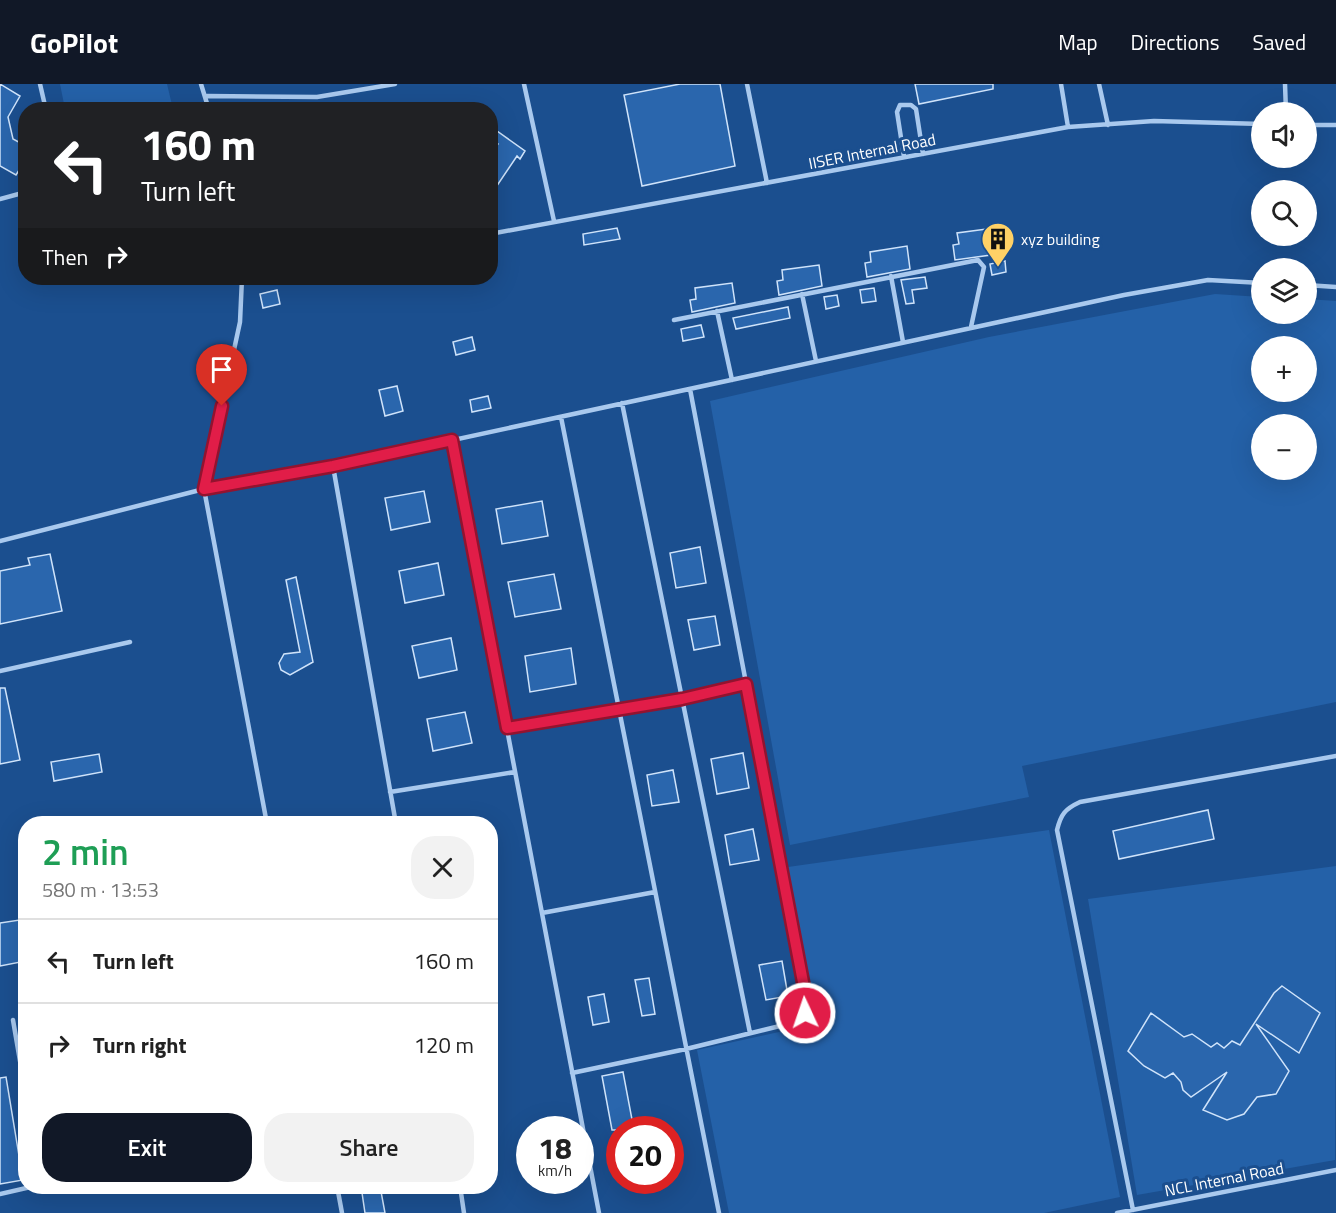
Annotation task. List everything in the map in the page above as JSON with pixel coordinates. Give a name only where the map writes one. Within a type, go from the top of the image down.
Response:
[{"type":"lane","points":[[40,84],[44,102]]},
{"type":"lane","points":[[201,84],[208,102]]},
{"type":"lane","points":[[207,96],[318,97],[395,84]]},
{"type":"lane","points":[[524,84],[554,221]]},
{"type":"lane","points":[[747,84],[767,183]]},
{"type":"lane","points":[[1061,84],[1068,127]]},
{"type":"lane","points":[[1099,84],[1108,125]]},
{"type":"lane","points":[[1285,84],[1286,102]]},
{"type":"lane","points":[[904,157],[897,112],[900,105],[911,105],[916,109],[923,153]]},
{"type":"lane","name":"IISER Internal Road","points":[[498,232],[1068,127],[1154,122],[1251,124]]},
{"type":"lane","points":[[1317,125],[1336,125]]},
{"type":"lane","points":[[0,199],[18,194]]},
{"type":"lane","points":[[674,320],[978,260],[984,267],[971,327]]},
{"type":"lane","points":[[891,276],[903,342]]},
{"type":"lane","points":[[0,541],[204,489],[333,466],[1124,294],[1208,280],[1251,282]]},
{"type":"lane","points":[[242,285],[240,322],[204,489],[265,816]]},
{"type":"lane","points":[[1317,286],[1336,287]]},
{"type":"lane","points":[[802,294],[816,361]]},
{"type":"lane","points":[[717,311],[732,380]]},
{"type":"lane","points":[[573,1073],[792,1023],[805,1013],[807,1003],[690,389]]},
{"type":"lane","points":[[622,403],[750,1033]]},
{"type":"lane","points":[[561,417],[719,1213]]},
{"type":"lane","points":[[452,440],[599,1213]]},
{"type":"lane","points":[[333,466],[394,816]]},
{"type":"lane","points":[[0,671],[130,642]]},
{"type":"lane","points":[[507,728],[682,699],[746,684]]},
{"type":"lane","points":[[1133,1210],[1057,830],[1059,820],[1064,810],[1080,802],[1336,756]]},
{"type":"lane","points":[[390,792],[515,772]]},
{"type":"lane","points":[[542,913],[655,892]]},
{"type":"lane","points":[[13,1020],[18,1049]]},
{"type":"lane","name":"NCL Internal Road","points":[[1117,1213],[1336,1170]]},
{"type":"lane","points":[[0,1194],[18,1190]]},
{"type":"lane","points":[[338,1194],[342,1213]]},
{"type":"lane","points":[[461,1194],[464,1213]]},
{"type":"shaded area","points":[[60,84],[167,84],[171,102],[64,102]]},
{"type":"shaded area","points":[[1215,294],[1251,296],[1251,324],[1317,324],[1317,300],[1336,301],[1336,702],[1022,766],[1029,797],[790,845],[710,401],[989,337]]},
{"type":"shaded area","points":[[1049,830],[1120,1197],[1044,1213],[729,1213],[697,1050],[815,1024],[788,867]]},
{"type":"shaded area","points":[[1336,866],[1335,1160],[1137,1195],[1088,899]]},
{"type":"building","points":[[0,84],[20,96],[8,117],[13,139],[18,142],[18,172],[16,175],[0,166]]},
{"type":"building","points":[[680,84],[720,84],[735,166],[642,186],[624,95]]},
{"type":"building","points":[[915,84],[993,84],[993,89],[919,104]]},
{"type":"building","points":[[498,132],[525,151],[520,159],[517,156],[498,184]]},
{"type":"building","points":[[617,228],[620,239],[584,245],[583,234]]},
{"type":"building","points":[[994,228],[998,254],[955,260],[953,245],[959,244],[957,233]]},
{"type":"building","points":[[907,246],[910,269],[867,277],[865,263],[871,262],[870,252]]},
{"type":"building","name":"xyz building","points":[[1005,261],[1006,272],[992,275],[990,264]]},
{"type":"building","points":[[819,265],[822,286],[779,295],[777,281],[783,280],[782,270]]},
{"type":"building","points":[[925,277],[927,288],[912,290],[914,303],[906,304],[901,280]]},
{"type":"building","points":[[732,283],[735,303],[692,312],[690,300],[696,299],[695,288]]},
{"type":"building","points":[[874,288],[876,301],[862,303],[860,290]]},
{"type":"building","points":[[277,290],[280,304],[263,308],[260,294]]},
{"type":"building","points":[[837,295],[839,306],[826,309],[824,297]]},
{"type":"building","points":[[788,307],[790,318],[736,329],[733,318]]},
{"type":"building","points":[[701,325],[704,337],[683,341],[681,329]]},
{"type":"building","points":[[472,337],[475,350],[456,355],[453,342]]},
{"type":"building","points":[[397,386],[403,411],[385,416],[379,390]]},
{"type":"building","points":[[488,396],[491,408],[472,412],[470,400]]},
{"type":"building","points":[[424,491],[430,522],[391,530],[385,498]]},
{"type":"building","points":[[542,501],[548,536],[502,544],[496,509]]},
{"type":"building","points":[[700,547],[706,583],[676,588],[670,553]]},
{"type":"building","points":[[50,554],[62,611],[0,624],[0,571],[30,565],[28,558]]},
{"type":"building","points":[[438,563],[444,595],[405,603],[399,571]]},
{"type":"building","points":[[554,574],[561,609],[515,617],[508,582]]},
{"type":"building","points":[[296,577],[313,662],[290,675],[281,670],[279,663],[284,654],[300,652],[286,580]]},
{"type":"building","points":[[715,616],[720,645],[694,650],[688,620]]},
{"type":"building","points":[[451,638],[457,670],[419,678],[412,646]]},
{"type":"building","points":[[571,648],[576,684],[530,692],[525,656]]},
{"type":"building","points":[[0,688],[5,688],[20,760],[0,764]]},
{"type":"building","points":[[465,712],[472,743],[433,751],[427,719]]},
{"type":"building","points":[[743,753],[749,788],[717,794],[711,759]]},
{"type":"building","points":[[99,754],[102,772],[54,781],[51,762]]},
{"type":"building","points":[[673,770],[679,802],[652,806],[647,775]]},
{"type":"building","points":[[1208,810],[1214,839],[1119,859],[1113,831]]},
{"type":"building","points":[[753,829],[759,860],[730,865],[725,835]]},
{"type":"building","points":[[18,920],[18,963],[0,966],[0,923]]},
{"type":"building","points":[[782,961],[788,996],[766,1000],[759,965]]},
{"type":"building","points":[[649,978],[655,1014],[642,1016],[635,980]]},
{"type":"building","points":[[1282,986],[1320,1013],[1299,1053],[1256,1024],[1289,1071],[1276,1094],[1257,1097],[1244,1114],[1227,1120],[1203,1110],[1227,1072],[1191,1097],[1183,1090],[1181,1082],[1173,1073],[1165,1078],[1144,1066],[1128,1051],[1151,1013],[1184,1037],[1192,1034],[1211,1047],[1217,1043],[1224,1048],[1232,1041],[1240,1045],[1274,993]]},
{"type":"building","points":[[604,994],[609,1022],[593,1025],[588,997]]},
{"type":"building","points":[[623,1072],[631,1116],[609,1116],[602,1076]]},
{"type":"building","points":[[6,1077],[18,1150],[18,1181],[0,1184],[0,1078]]},
{"type":"building","points":[[362,1194],[381,1194],[385,1213],[365,1213]]},
{"type":"place","name":"xyz building","points":[[998,268]]},
{"type":"route","points":[[222,406],[204,489],[333,466],[452,440],[507,728],[682,699],[746,684],[807,1003],[805,1013]]}]
